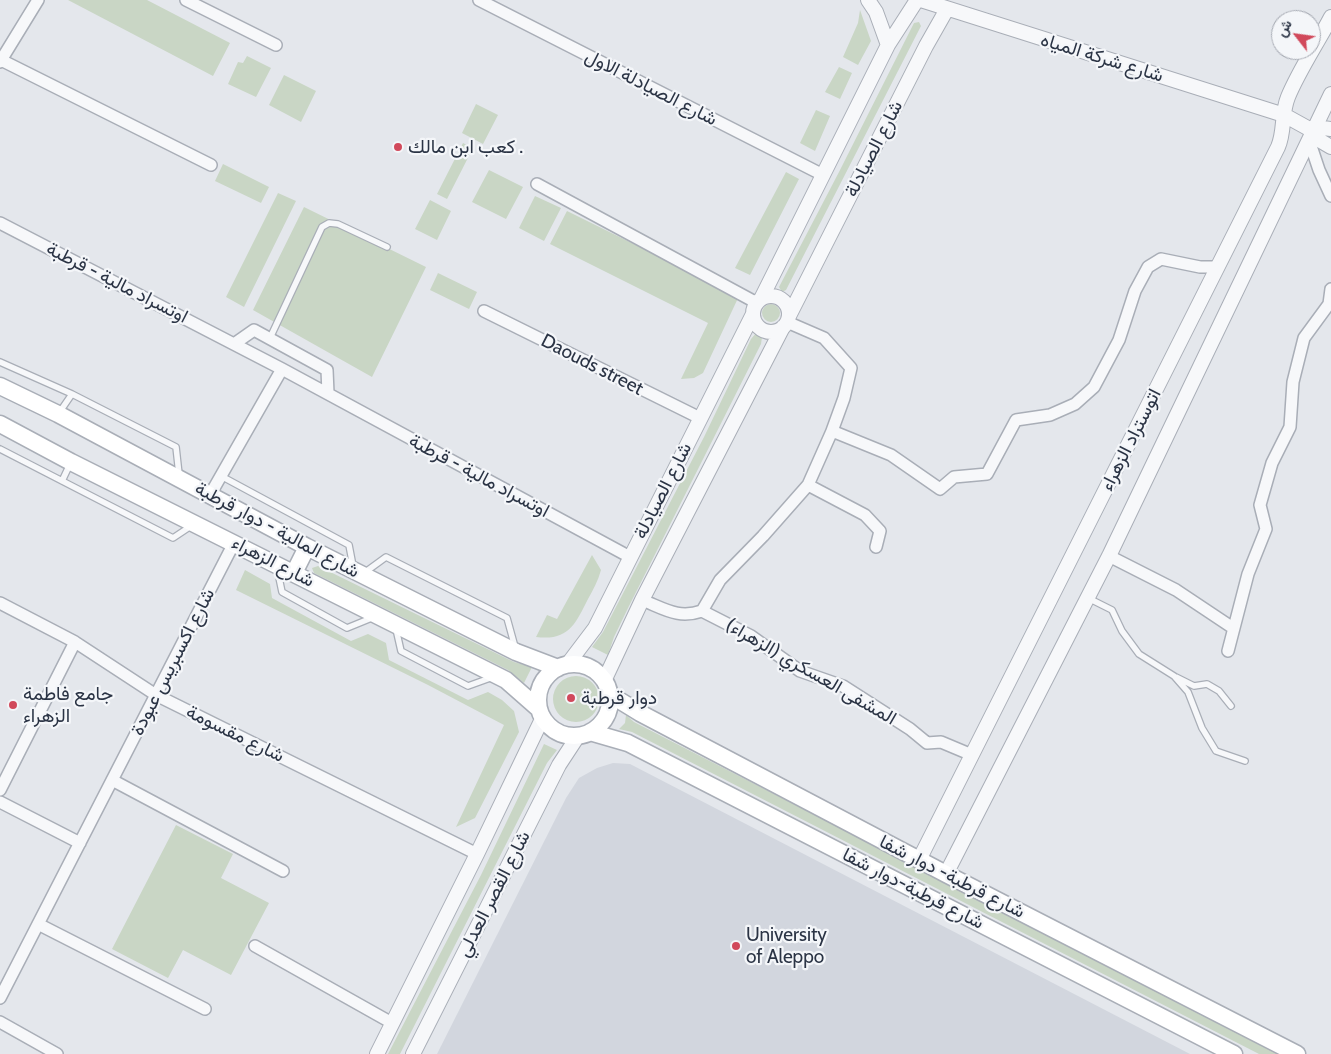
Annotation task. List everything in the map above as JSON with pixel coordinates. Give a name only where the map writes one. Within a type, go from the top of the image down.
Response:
[{"type":"main road","name":"شارع المالية - دوار قرطبة","points":[[0,386],[58,414],[306,547],[516,652],[563,666]]},
{"type":"main road","name":"شارع الزهراء","points":[[0,424],[71,462],[506,680],[541,713]]},
{"type":"main road","points":[[294,573],[306,547]]},
{"type":"main road","points":[[581,665],[594,671],[607,688],[609,706],[606,716],[599,726],[584,734],[568,736],[557,732],[549,726],[541,713],[538,697],[542,685],[548,675],[563,666],[581,665]]},
{"type":"main road","name":"شارع قرطبة- دوار شفا","points":[[607,688],[640,713],[919,860],[1297,1054]]},
{"type":"main road","name":"شارع قرطبة-دوار شفا","points":[[584,734],[628,743],[1234,1054]]},
{"type":"street","points":[[38,0],[1,61],[211,165]]},
{"type":"street","points":[[186,0],[276,45]]},
{"type":"street","name":"شارع الصيادلة الاول","points":[[479,0],[823,175]]},
{"type":"street","points":[[868,0],[876,12],[888,45]]},
{"type":"street","name":"شارع الصيادلة","points":[[563,666],[595,628],[888,45],[916,0]]},
{"type":"street","name":"شارع شركة المياه","points":[[920,0],[1284,115],[1311,135]]},
{"type":"street","name":"شارع الصيادلة","points":[[607,688],[642,600],[947,9]]},
{"type":"street","name":"اتوستراد الزهراء","points":[[919,860],[1218,268],[1281,139],[1284,115],[1290,92],[1331,17]]},
{"type":"street","name":"اتوستراد الزهراء","points":[[946,874],[1109,556],[1331,94]]},
{"type":"street","points":[[1311,135],[1323,128],[1331,129]]},
{"type":"street","points":[[1311,135],[1331,147]]},
{"type":"street","points":[[1311,135],[1319,170],[1331,196]]},
{"type":"street","points":[[537,184],[757,305]]},
{"type":"street","name":"اوتسراد مالية - قرطبة","points":[[0,222],[282,369],[630,557]]},
{"type":"street","points":[[832,431],[890,455],[940,489],[954,477],[987,474],[1016,420],[1050,415],[1067,408],[1075,404],[1094,387],[1119,340],[1135,291],[1148,267],[1160,259],[1200,267],[1218,268]]},
{"type":"street","points":[[1228,651],[1248,574],[1266,529],[1260,505],[1272,463],[1290,427],[1293,382],[1304,338],[1329,304],[1331,289]]},
{"type":"street","points":[[757,305],[772,296],[783,300],[787,305],[787,322]]},
{"type":"street","points":[[757,305],[757,325],[767,331],[773,332],[787,322]]},
{"type":"street","name":"Daouds street","points":[[484,311],[700,418]]},
{"type":"street","points":[[642,600],[680,615],[702,611],[720,580],[763,536],[808,484],[832,431],[852,368],[824,338],[787,322]]},
{"type":"street","points":[[234,344],[254,330],[270,338],[327,370],[328,394]]},
{"type":"street","points":[[210,495],[282,369]]},
{"type":"street","points":[[808,484],[865,515],[880,531],[876,547]]},
{"type":"street","name":"شارع اكسبريس عبودة","points":[[0,998],[234,543]]},
{"type":"street","points":[[1109,556],[1176,590],[1233,628]]},
{"type":"street","name":"شارع مقسومة","points":[[0,604],[75,642],[156,695],[476,854]]},
{"type":"street","name":"المشفى العسكري (الزهراء)","points":[[702,611],[751,636],[800,671],[843,686],[910,729],[927,743],[941,742],[972,755]]},
{"type":"street","points":[[0,790],[75,642]]},
{"type":"street","name":"شارع القصر العدلي","points":[[377,1054],[476,854],[541,713]]},
{"type":"street","name":"شارع القصر العدلي","points":[[413,1054],[559,765],[584,734]]},
{"type":"street","points":[[112,780],[283,871]]},
{"type":"street","points":[[0,802],[80,842]]},
{"type":"street","points":[[38,924],[205,1009]]},
{"type":"street","points":[[255,946],[392,1023]]},
{"type":"street","points":[[0,1022],[57,1054]]},
{"type":"lane","points":[[270,338],[322,227],[338,224],[387,247]]},
{"type":"lane","points":[[0,362],[72,394],[176,447],[179,479]]},
{"type":"lane","points":[[58,414],[72,394]]},
{"type":"lane","points":[[0,449],[173,538],[195,524]]},
{"type":"lane","points":[[62,481],[71,462]]},
{"type":"lane","points":[[221,476],[349,545],[358,572],[386,557],[508,618],[516,652]]},
{"type":"lane","points":[[277,564],[282,592],[347,628],[378,615]]},
{"type":"lane","points":[[1088,598],[1112,610],[1122,631],[1139,654],[1194,686],[1207,684],[1219,691],[1231,706]]},
{"type":"lane","points":[[394,624],[400,651],[468,686],[498,676]]},
{"type":"lane","points":[[1174,676],[1188,692],[1202,728],[1216,751],[1246,761]]},
{"type":"shaded area","name":"University of Aleppo","points":[[613,763],[630,764],[1190,1054],[437,1054],[566,798],[579,778],[597,768]]},
{"type":"green space","points":[[68,0],[147,0],[230,43],[213,76]]},
{"type":"green space","points":[[860,10],[871,41],[858,65],[843,57],[858,23]]},
{"type":"green space","points":[[919,22],[921,26],[786,290],[782,292],[779,287],[914,23]]},
{"type":"green space","points":[[247,56],[271,68],[256,97],[228,84],[238,62],[243,63]]},
{"type":"green space","points":[[839,67],[852,73],[840,99],[825,92]]},
{"type":"green space","points":[[284,75],[316,91],[301,122],[269,105]]},
{"type":"green space","points":[[476,104],[498,115],[483,144],[462,133]]},
{"type":"green space","points":[[816,110],[830,116],[815,151],[800,143]]},
{"type":"green space","points":[[463,143],[473,148],[447,199],[437,194]]},
{"type":"green space","points":[[223,164],[269,187],[261,203],[215,181]]},
{"type":"green space","points":[[489,170],[523,187],[506,219],[472,202]]},
{"type":"green space","points":[[786,172],[799,179],[750,275],[735,268]]},
{"type":"green space","points":[[278,193],[296,201],[244,307],[226,297]]},
{"type":"green space","points":[[535,196],[561,208],[544,241],[519,228]]},
{"type":"green space","points":[[430,200],[451,211],[437,240],[415,229]]},
{"type":"green space","points":[[304,207],[426,267],[372,377],[253,310]]},
{"type":"green space","points":[[567,211],[739,296],[703,373],[694,378],[681,379],[708,323],[550,244]]},
{"type":"green space","points":[[438,273],[477,292],[469,309],[430,290]]},
{"type":"green space","points":[[767,304],[775,304],[780,309],[778,320],[767,322],[762,317],[762,309]]},
{"type":"green space","points":[[757,332],[762,337],[761,344],[629,606],[614,637],[608,655],[592,647],[603,632],[704,437],[751,339]]},
{"type":"green space","points":[[592,555],[601,570],[594,589],[574,624],[563,634],[547,638],[536,637],[547,615],[557,619]]},
{"type":"green space","points":[[318,566],[514,662],[532,667],[524,683],[508,670],[314,573],[312,568]]},
{"type":"green space","points":[[245,570],[270,584],[272,598],[351,641],[368,634],[386,643],[389,660],[468,700],[488,692],[502,700],[514,711],[519,732],[475,818],[456,827],[504,725],[428,685],[236,590]]},
{"type":"green space","points":[[576,676],[589,680],[595,686],[599,699],[595,712],[589,718],[576,722],[563,718],[557,712],[553,699],[557,686],[563,680]]},
{"type":"green space","points":[[626,715],[634,722],[1280,1054],[1259,1054],[632,732],[619,729],[625,723]]},
{"type":"green space","points":[[544,744],[557,750],[547,763],[400,1054],[388,1054],[481,875]]},
{"type":"green space","points":[[176,825],[233,854],[221,878],[269,903],[231,975],[183,950],[168,978],[112,949]]},
{"type":"place","name":"كعب ابن مالك .","points":[[398,147]]},
{"type":"place","name":"دوار قرطبة","points":[[571,698]]},
{"type":"place","name":"جامع فاطمة الزهراء","points":[[13,705]]},
{"type":"place","name":"University of Aleppo","points":[[736,946]]}]
